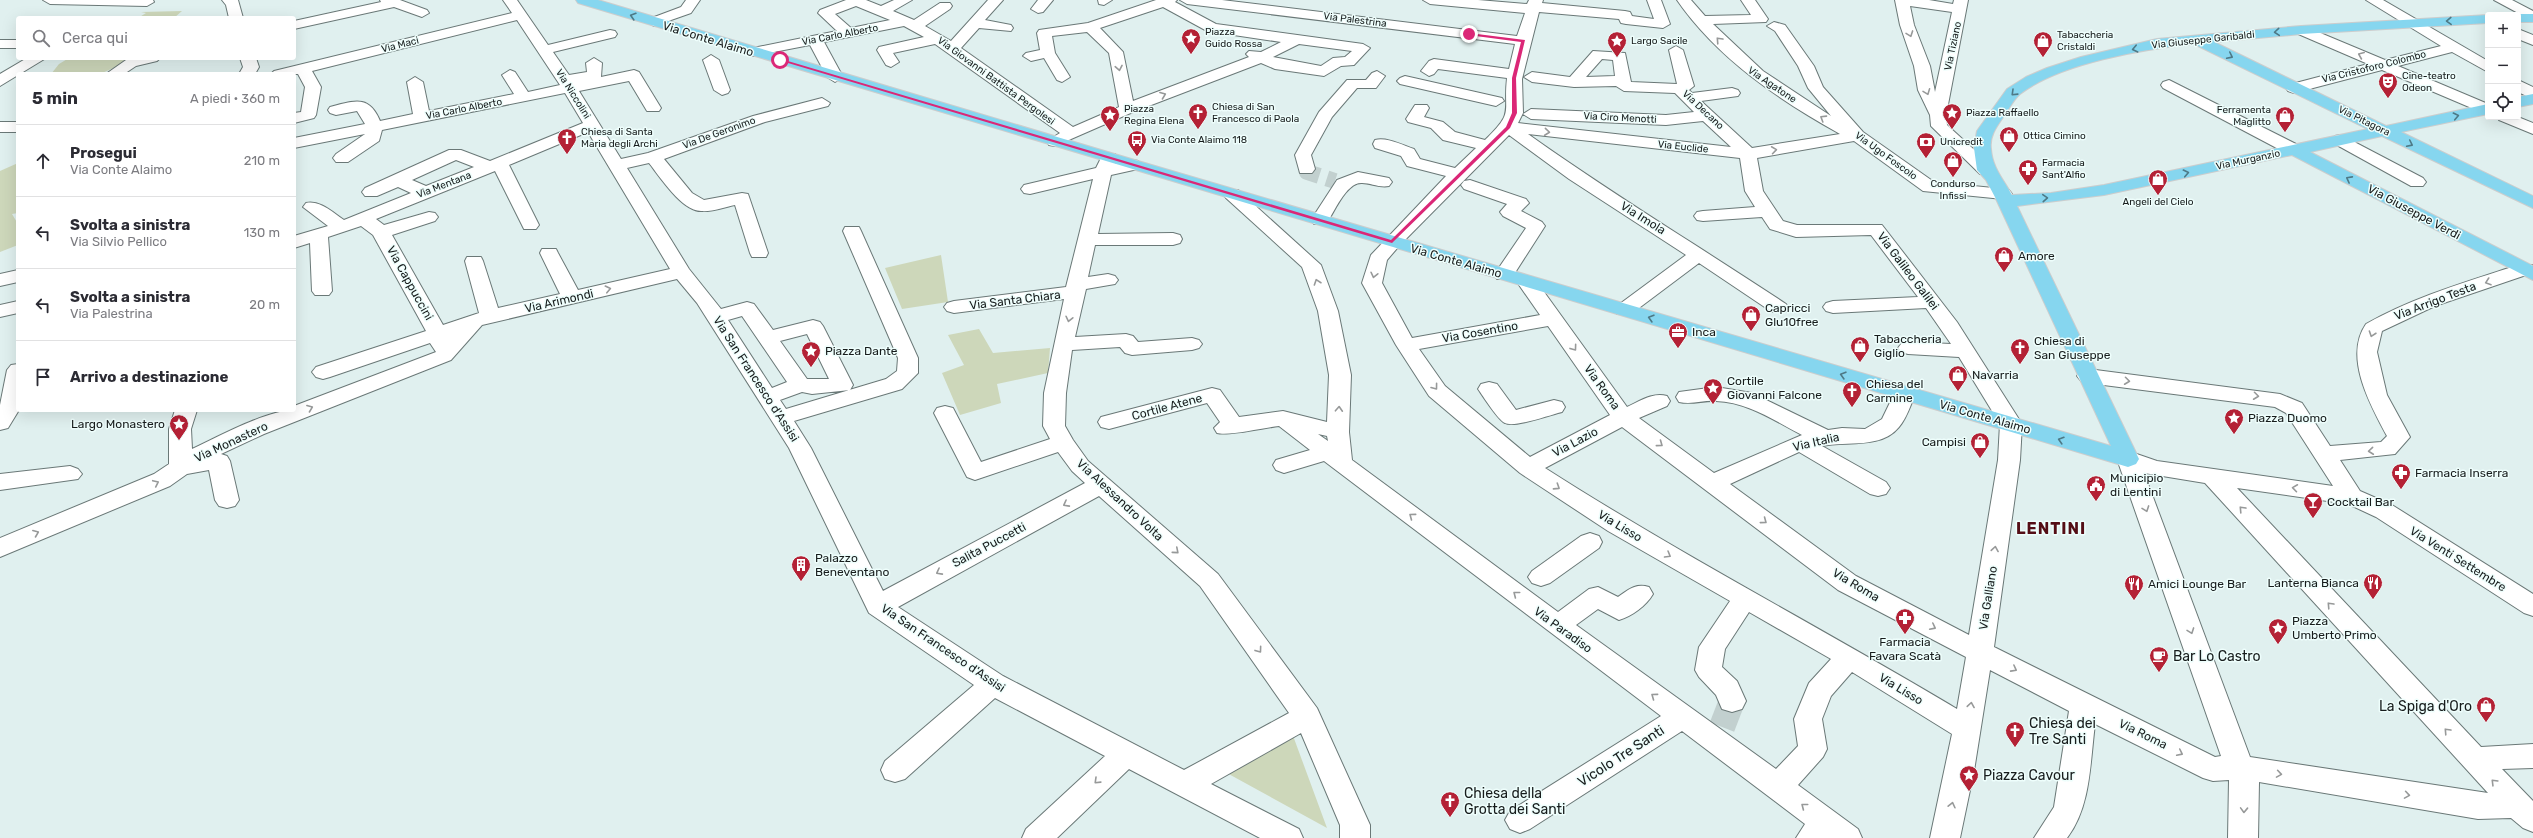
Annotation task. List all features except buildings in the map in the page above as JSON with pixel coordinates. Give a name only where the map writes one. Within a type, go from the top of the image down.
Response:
[{"type":"main road","name":"Via Conte Alaimo","points":[[593,1],[654,22],[835,77],[1063,137],[1106,165],[1132,165],[2128,459]]},
{"type":"main road","points":[[2521,18],[2533,17]]},
{"type":"main road","name":"Via Giuseppe Garibaldi","points":[[2128,459],[2084,369],[2004,197],[1986,170],[1982,148],[1985,131],[2013,92],[2031,80],[2086,60],[2157,43],[2301,30],[2412,22],[2485,19]]},
{"type":"main road","name":"Via Pitagora","points":[[2195,39],[2533,203]]},
{"type":"main road","points":[[2521,101],[2533,99]]},
{"type":"main road","name":"Via Murganzio","points":[[2004,197],[2051,198],[2104,190],[2485,110]]},
{"type":"main road","name":"Via Giuseppe Verdi","points":[[2294,150],[2529,272]]},
{"type":"street","points":[[50,0],[148,1]]},
{"type":"street","name":"Via Niccolini","points":[[510,0],[568,84],[680,272]]},
{"type":"street","points":[[654,22],[686,10],[693,0]]},
{"type":"street","points":[[880,12],[905,0]]},
{"type":"street","points":[[953,48],[996,0]]},
{"type":"street","name":"Via Palestrina","points":[[1187,0],[1311,15],[1420,9],[1523,40]]},
{"type":"street","points":[[1153,115],[1264,72],[1274,64],[1297,39],[1318,0]]},
{"type":"street","points":[[1599,0],[1598,4],[1616,5]]},
{"type":"street","points":[[1420,9],[1534,5],[1625,15],[1626,20],[1663,24],[1654,0]]},
{"type":"street","name":"Via Agatone","points":[[1684,0],[1700,20],[1737,59],[1756,76],[1827,120],[1857,136]]},
{"type":"street","name":"Via Ugo Foscolo","points":[[1748,0],[1767,23],[1780,28],[1806,66],[1816,88],[1857,136],[1929,187],[2004,197]]},
{"type":"street","points":[[1961,5],[1905,0],[1907,25],[1922,66],[1926,90],[1938,115],[1939,126],[1986,170]]},
{"type":"street","points":[[2373,0],[2485,65]]},
{"type":"street","points":[[2501,0],[2533,17]]},
{"type":"street","points":[[121,15],[148,1]]},
{"type":"street","points":[[235,1],[236,16]]},
{"type":"street","points":[[848,33],[825,13],[855,1]]},
{"type":"street","name":"Via Giovanni Battista Pergolesi","points":[[855,1],[910,24],[953,48],[1063,137]]},
{"type":"street","points":[[1062,77],[1048,52],[1044,33],[1090,27],[1168,1],[1260,58],[1274,64],[1324,71],[1338,61],[1349,62],[1363,48],[1212,28]]},
{"type":"street","points":[[296,25],[391,2],[422,13]]},
{"type":"street","points":[[1508,127],[1515,113],[1515,74],[1523,40],[1534,5]]},
{"type":"street","name":"Via Tiziano","points":[[1938,115],[1961,5]]},
{"type":"street","points":[[910,24],[945,6]]},
{"type":"street","name":"Via Maci","points":[[289,72],[520,15]]},
{"type":"street","points":[[1700,20],[1767,23]]},
{"type":"street","points":[[974,23],[1006,28]]},
{"type":"street","name":"Via Carlo Alberto","points":[[752,52],[848,33],[910,24]]},
{"type":"street","points":[[1090,27],[1116,52],[1127,110]]},
{"type":"street","points":[[2301,30],[2485,108]]},
{"type":"street","points":[[545,50],[610,34]]},
{"type":"street","points":[[2521,35],[2533,41]]},
{"type":"street","points":[[892,62],[884,50],[938,39]]},
{"type":"street","points":[[1063,137],[1127,110],[1260,58],[1297,39]]},
{"type":"street","points":[[815,40],[835,77]]},
{"type":"street","points":[[0,44],[16,44]]},
{"type":"street","name":"Via Cristoforo Colombo","points":[[2294,88],[2454,47]]},
{"type":"street","points":[[1676,50],[1686,86],[1685,93],[1732,93]]},
{"type":"street","points":[[1031,56],[1048,52]]},
{"type":"street","points":[[1574,82],[1598,54],[1620,56],[1623,84]]},
{"type":"street","points":[[1429,71],[1434,64],[1483,55],[1515,74]]},
{"type":"street","points":[[18,72],[35,60]]},
{"type":"street","points":[[121,72],[132,69],[148,60]]},
{"type":"street","points":[[248,72],[251,67],[249,60]]},
{"type":"street","points":[[711,60],[722,90]]},
{"type":"street","points":[[568,84],[595,74],[594,63]]},
{"type":"street","points":[[296,118],[308,115],[313,87],[303,69]]},
{"type":"street","points":[[6,80],[16,73]]},
{"type":"street","points":[[510,75],[522,97]]},
{"type":"street","name":"Via Carlo Alberto","points":[[296,143],[522,97],[568,84],[634,75],[653,108]]},
{"type":"street","points":[[1306,169],[1303,154],[1325,115],[1353,83],[1370,85],[1377,76]]},
{"type":"street","name":"Via Decano","points":[[1532,76],[1574,82],[1623,84],[1685,93],[1710,115],[1748,154]]},
{"type":"street","points":[[1405,81],[1496,101]]},
{"type":"street","points":[[416,82],[422,117]]},
{"type":"street","points":[[2169,85],[2294,150]]},
{"type":"street","points":[[2521,87],[2533,94]]},
{"type":"street","name":"Via De Geronimo","points":[[617,166],[653,157],[759,119],[822,103]]},
{"type":"street","points":[[336,110],[360,105],[370,114],[374,127],[373,137],[342,158]]},
{"type":"street","points":[[1421,108],[1414,119],[1436,125],[1449,136],[1488,146]]},
{"type":"street","name":"Via Ciro Menotti","points":[[1530,114],[1666,120],[1710,115]]},
{"type":"street","points":[[2512,120],[2533,129]]},
{"type":"street","name":"Via Mentana","points":[[296,242],[319,236],[342,227],[424,192],[495,166],[592,125]]},
{"type":"street","points":[[0,127],[16,127]]},
{"type":"street","name":"Via Euclide","points":[[1508,127],[1748,154],[1857,136]]},
{"type":"street","name":"Via Lisso","points":[[1508,127],[1488,146],[1464,180],[1392,242],[1378,259],[1372,283],[1406,345],[1437,391],[1528,468],[1616,525],[1849,657],[1967,729]]},
{"type":"street","name":"Via Imola","points":[[1508,127],[1555,163],[1699,254],[1779,308]]},
{"type":"street","points":[[2341,140],[2417,182]]},
{"type":"street","points":[[1381,144],[1408,153],[1413,162],[1464,180],[1520,203],[1510,212],[1536,226],[1504,275]]},
{"type":"street","points":[[1808,145],[1826,158]]},
{"type":"street","points":[[371,192],[455,154],[495,166],[530,225]]},
{"type":"street","name":"Via Galileo Galilei","points":[[1748,154],[1754,191],[1776,225],[1796,231],[1876,229],[1932,302],[1966,351],[2011,424]]},
{"type":"street","points":[[653,157],[686,197],[701,206],[742,198],[759,253]]},
{"type":"street","points":[[1030,189],[1106,165]]},
{"type":"street","name":"Via Alessandro Volta","points":[[1106,165],[1063,344],[1055,393],[1054,426],[1062,443],[1080,466],[1209,580],[1307,716],[1355,825],[1355,838]]},
{"type":"street","points":[[1320,220],[1339,183],[1358,177],[1384,182]]},
{"type":"street","points":[[398,180],[424,192]]},
{"type":"street","points":[[1232,194],[1311,265],[1328,311],[1340,375],[1338,432],[1334,457],[1284,465]]},
{"type":"street","points":[[312,208],[342,227]]},
{"type":"street","points":[[1703,216],[1767,211]]},
{"type":"street","points":[[381,232],[429,217]]},
{"type":"street","name":"Via Cappuccini","points":[[363,218],[381,232],[437,333],[444,356]]},
{"type":"street","points":[[781,418],[865,394],[894,384],[907,373],[908,358],[852,231]]},
{"type":"street","points":[[1089,233],[1168,233]]},
{"type":"street","points":[[319,236],[322,291]]},
{"type":"street","points":[[549,253],[572,298]]},
{"type":"street","points":[[1624,310],[1699,254]]},
{"type":"street","points":[[444,356],[482,319],[474,261]]},
{"type":"street","name":"Via Arimondi","points":[[323,372],[482,319],[680,272]]},
{"type":"street","name":"Via San Francesco d'Assisi","points":[[680,272],[716,317],[800,448],[878,606],[993,684],[1125,755],[1185,784],[1288,838]]},
{"type":"street","name":"Via Arrigo Testa","points":[[2324,454],[2387,449],[2399,437],[2376,395],[2367,352],[2373,328],[2395,315],[2421,304],[2529,272]]},
{"type":"street","points":[[0,280],[16,276]]},
{"type":"street","name":"Via Santa Chiara","points":[[954,307],[1076,288],[1108,280]]},
{"type":"street","name":"Via Roma","points":[[1527,282],[1623,417],[1847,583],[2084,706],[2233,773],[2525,812]]},
{"type":"street","points":[[1833,307],[1932,302]]},
{"type":"street","points":[[0,311],[16,307]]},
{"type":"street","points":[[716,317],[747,308],[800,385]]},
{"type":"street","name":"Via Cosentino","points":[[1406,345],[1553,319]]},
{"type":"street","points":[[767,397],[800,385],[812,387],[842,385],[813,326],[768,338]]},
{"type":"street","points":[[1063,344],[1126,340],[1132,349],[1192,344]]},
{"type":"street","points":[[1908,348],[1966,351]]},
{"type":"street","name":"Via Monastero","points":[[0,548],[127,496],[162,480],[196,456],[256,430],[444,356]]},
{"type":"street","points":[[2084,369],[2280,401],[2294,408],[2352,497]]},
{"type":"street","points":[[0,423],[15,404],[14,375]]},
{"type":"street","points":[[1489,389],[1511,418],[1554,407]]},
{"type":"street","name":"Via Italia","points":[[1713,483],[1800,443],[1834,437],[1869,436],[1886,428],[1890,424],[1905,393]]},
{"type":"street","points":[[1687,397],[1716,394],[1752,400],[1834,437]]},
{"type":"street","name":"Cortile Atene","points":[[1109,422],[1212,395],[1229,427],[1283,418]]},
{"type":"street","name":"Via Lazio","points":[[1528,468],[1623,417],[1659,401]]},
{"type":"street","points":[[185,412],[180,429],[181,467],[219,461],[226,500]]},
{"type":"street","points":[[945,413],[975,472],[1062,443]]},
{"type":"street","points":[[1283,418],[1338,432]]},
{"type":"street","name":"Via Paradiso","points":[[1283,418],[1682,717],[1720,735],[1778,786],[1828,833]]},
{"type":"street","name":"Via Galliano","points":[[1945,838],[1960,771],[1980,651],[2009,460],[2011,424]]},
{"type":"street","points":[[1800,443],[1878,488]]},
{"type":"street","points":[[2128,459],[2233,773],[2243,838]]},
{"type":"street","name":"Via Venti Settembre","points":[[2128,459],[2155,468],[2352,497],[2384,511],[2533,606]]},
{"type":"street","points":[[0,482],[70,474]]},
{"type":"street","points":[[2213,477],[2484,758],[2525,812]]},
{"type":"street","name":"Salita Puccetti","points":[[878,606],[1100,485]]},
{"type":"street","points":[[1541,577],[1590,542]]},
{"type":"street","points":[[1558,625],[1598,596],[1619,610],[1640,594]]},
{"type":"street","points":[[1732,701],[1727,689],[1708,670],[1712,647],[1745,599]]},
{"type":"street","points":[[1778,786],[1813,749],[1808,719],[1819,691],[1849,657]]},
{"type":"street","points":[[895,770],[993,684]]},
{"type":"street","points":[[2056,828],[2069,807],[2084,706]]},
{"type":"street","points":[[1185,784],[1307,716]]},
{"type":"street","name":"Vicolo Tre Santi","points":[[1520,820],[1682,717]]},
{"type":"street","points":[[1037,838],[1125,755]]},
{"type":"street","points":[[2484,758],[2533,756]]},
{"type":"green space","points":[[182,11],[176,16],[141,16],[146,13],[141,12]]},
{"type":"green space","points":[[66,60],[132,60],[104,72],[53,72],[59,64]]},
{"type":"green space","points":[[16,164],[16,213],[12,214],[16,221],[16,246],[0,252],[0,171]]},
{"type":"green space","points":[[941,255],[948,302],[902,309],[885,268]]},
{"type":"green space","points":[[979,329],[993,353],[1050,348],[1048,373],[997,384],[1001,403],[960,415],[942,373],[964,365],[948,335]]},
{"type":"green space","points":[[1292,733],[1327,828],[1225,772]]},
{"type":"tunnel","points":[[1306,169],[1307,172],[1335,181]]},
{"type":"tunnel","points":[[1722,727],[1732,701]]},
{"type":"place","name":"Piazza Guido Rossa","points":[[1191,55]]},
{"type":"place","name":"Largo Sacile","points":[[1617,58]]},
{"type":"place","name":"Tabaccheria Cristaldi","points":[[2043,58]]},
{"type":"place","name":"Cine-teatro Odeon","points":[[2388,99]]},
{"type":"place","name":"Chiesa di San Francesco di Paola","points":[[1198,130]]},
{"type":"place","name":"Piazza Raffaello","points":[[1952,130]]},
{"type":"place","name":"Piazza Regina Elena","points":[[1110,132]]},
{"type":"place","name":"Ferramenta Maglitto","points":[[2285,133]]},
{"type":"place","name":"Ottica Cimino","points":[[2009,153]]},
{"type":"place","name":"Chiesa di Santa Maria degli Archi","points":[[567,155]]},
{"type":"place","name":"Via Conte Alaimo 118","points":[[1137,157]]},
{"type":"place","name":"Unicredit","points":[[1926,159]]},
{"type":"place","name":"Condurso Infissi","points":[[1953,178]]},
{"type":"place","name":"Farmacia Sant'Alfio","points":[[2028,186]]},
{"type":"place","name":"Angeli del Cielo","points":[[2158,196]]},
{"type":"place","name":"Amore","points":[[2004,273]]},
{"type":"place","name":"Capricci Glu10free","points":[[1751,332]]},
{"type":"place","name":"Inca","points":[[1678,349]]},
{"type":"place","name":"Tabaccheria Giglio","points":[[1860,363]]},
{"type":"place","name":"Chiesa di San Giuseppe","points":[[2020,365]]},
{"type":"place","name":"Piazza Dante","points":[[811,368]]},
{"type":"place","name":"Navarria","points":[[1958,392]]},
{"type":"place","name":"Cortile Giovanni Falcone","points":[[1713,405]]},
{"type":"place","name":"Chiesa del Carmine","points":[[1852,408]]},
{"type":"place","name":"Piazza Duomo","points":[[2234,435]]},
{"type":"place","name":"Largo Monastero","points":[[179,441]]},
{"type":"place","name":"Campisi","points":[[1980,459]]},
{"type":"place","name":"Farmacia Inserra","points":[[2401,490]]},
{"type":"place","name":"Municipio di Lentini","points":[[2096,502]]},
{"type":"place","name":"Cocktail Bar","points":[[2313,519]]},
{"type":"place","name":"Palazzo Beneventano","points":[[801,582]]},
{"type":"place","name":"Lanterna Bianca","points":[[2373,600]]},
{"type":"place","name":"Amici Lounge Bar","points":[[2134,601]]},
{"type":"place","name":"Farmacia Favara Scatà","points":[[1905,635]]},
{"type":"place","name":"Piazza Umberto Primo","points":[[2278,645]]},
{"type":"place","name":"Bar Lo Castro","points":[[2159,673]]},
{"type":"place","name":"La Spiga d'Oro","points":[[2486,723]]},
{"type":"place","name":"Chiesa dei Tre Santi","points":[[2015,748]]},
{"type":"place","name":"Piazza Cavour","points":[[1969,792]]},
{"type":"place","name":"Chiesa della Grotta dei Santi","points":[[1450,818]]},
{"type":"district","name":"LENTINI","points":[[2051,528]]},
{"type":"route","points":[[780,60],[1392,242],[1458,174],[1508,127],[1515,113],[1514,78],[1523,40],[1469,34]]}]
